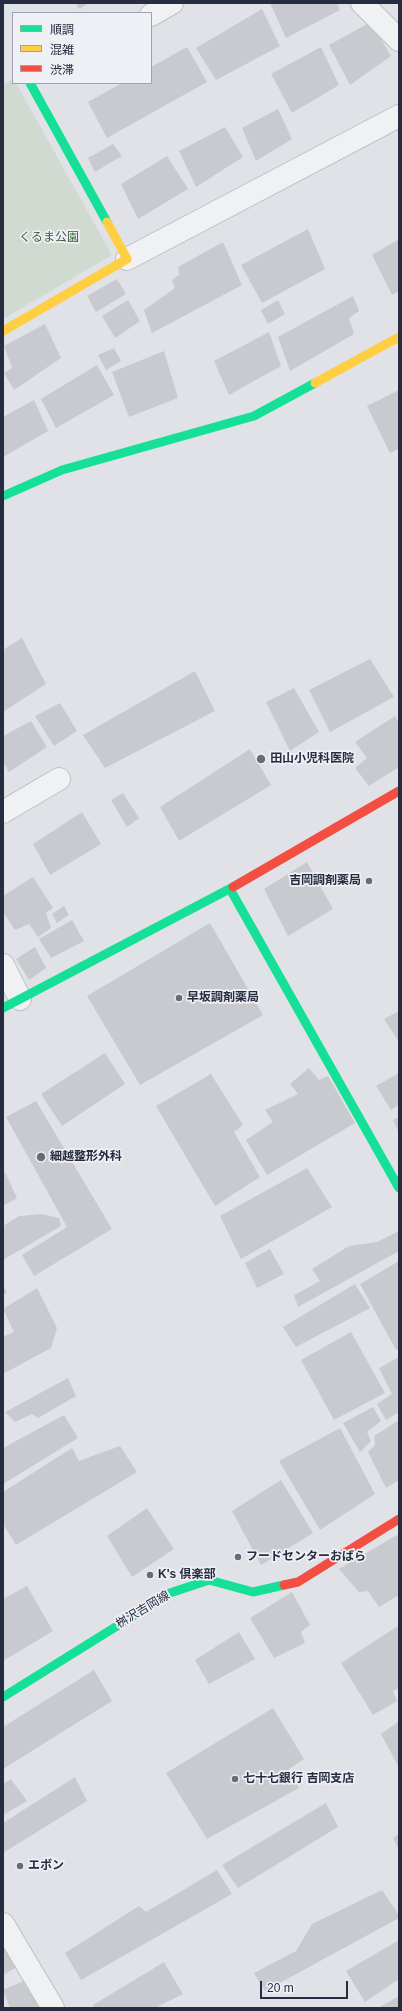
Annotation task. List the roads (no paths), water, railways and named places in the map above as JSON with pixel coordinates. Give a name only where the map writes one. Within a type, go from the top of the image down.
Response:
[{"type":"street","points":[[152,14],[172,3]]},
{"type":"street","points":[[362,3],[399,40]]},
{"type":"street","points":[[31,84],[127,260]]},
{"type":"street","points":[[3,331],[127,260],[399,116]]},
{"type":"street","points":[[3,496],[62,470],[254,416],[399,337]]},
{"type":"street","points":[[3,812],[59,779]]},
{"type":"street","points":[[3,965],[12,1003],[230,889],[399,791]]},
{"type":"street","points":[[230,889],[399,1188]]},
{"type":"street","name":"桝沢吉岡線","points":[[3,1697],[170,1593],[210,1580],[253,1592],[298,1582],[399,1519]]},
{"type":"street","points":[[3,1924],[53,2008]]},
{"type":"place","name":"田山小児科医院","points":[[261,759]]},
{"type":"place","name":"吉岡調剤薬局","points":[[369,881]]},
{"type":"place","name":"早坂調剤薬局","points":[[179,998]]},
{"type":"place","name":"細越整形外科","points":[[41,1157]]},
{"type":"place","name":"フードセンターおばら","points":[[238,1557]]},
{"type":"place","name":"K's 倶楽部","points":[[150,1575]]},
{"type":"place","name":"七十七銀行 吉岡支店","points":[[235,1779]]},
{"type":"place","name":"エボン","points":[[20,1866]]},
{"type":"park label","name":"くるま公園","points":[[49,238]]}]
